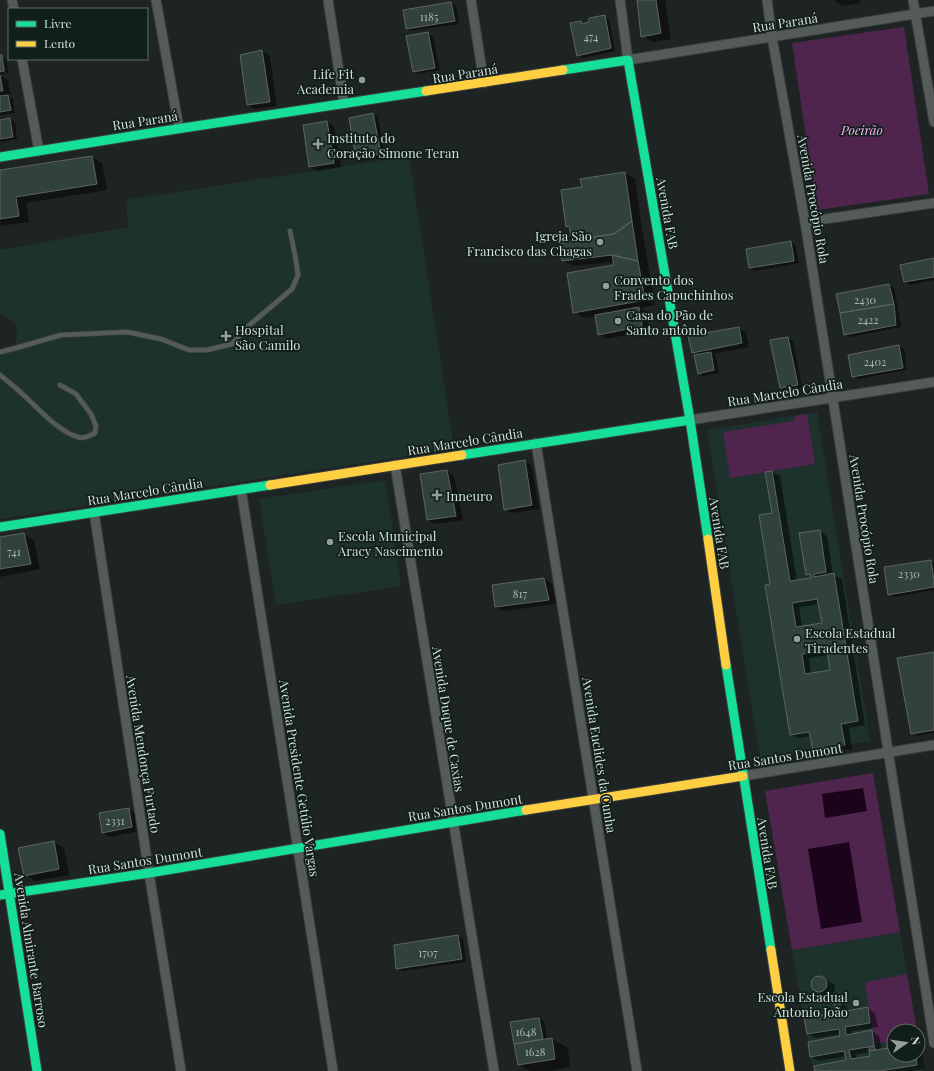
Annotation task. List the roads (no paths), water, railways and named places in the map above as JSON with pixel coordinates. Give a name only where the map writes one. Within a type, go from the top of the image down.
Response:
[{"type":"main road","name":"Rua Paraná","points":[[0,157],[179,128],[628,60]]},
{"type":"main road","name":"Avenida FAB","points":[[628,60],[690,420],[743,776],[790,1071]]},
{"type":"main road","name":"Rua Marcelo Cândia","points":[[0,527],[690,420]]},
{"type":"main road","name":"Rua Santos Dumont","points":[[5,894],[149,874],[453,822],[743,776]]},
{"type":"main road","name":"Avenida Almirante Barroso","points":[[0,834],[5,894],[38,1071]]},
{"type":"street","points":[[156,0],[179,128]]},
{"type":"street","points":[[328,0],[344,104]]},
{"type":"street","points":[[471,0],[484,83]]},
{"type":"street","name":"Avenida FAB","points":[[620,0],[628,60]]},
{"type":"street","name":"Avenida Procópio Rola","points":[[767,0],[772,37],[805,222],[934,1043]]},
{"type":"street","points":[[913,0],[934,122]]},
{"type":"street","name":"Rua Paraná","points":[[628,60],[934,11]]},
{"type":"street","points":[[22,60],[39,150]]},
{"type":"street","points":[[805,222],[934,203]]},
{"type":"street","name":"Rua Marcelo Cândia","points":[[690,420],[934,382]]},
{"type":"street","name":"Avenida Euclides da Cunha","points":[[536,443],[637,1071]]},
{"type":"street","name":"Avenida Duque de Caxias","points":[[395,465],[494,1071]]},
{"type":"street","name":"Avenida Presidente Getúlio Vargas","points":[[241,489],[333,1071]]},
{"type":"street","name":"Avenida Mendonça Furtado","points":[[94,512],[149,874],[181,1071]]},
{"type":"street","name":"Rua Santos Dumont","points":[[743,776],[934,745]]},
{"type":"lane","points":[[0,352],[61,335],[127,332],[160,339],[189,350],[207,350],[232,344],[246,328],[292,289],[298,275],[290,231]]},
{"type":"lane","points":[[0,375],[46,417],[68,433],[78,438],[88,438],[95,433],[96,426],[92,414],[76,394],[60,385]]},
{"type":"place","name":"Life Fit Academia","points":[[362,80]]},
{"type":"place","name":"Instituto do Coração Simone Teran","points":[[318,144]]},
{"type":"place","name":"Igreja São Francisco das Chagas","points":[[600,242]]},
{"type":"place","name":"Convento dos Frades Capuchinhos","points":[[606,286]]},
{"type":"place","name":"Casa do Pão de Santo antônio","points":[[618,321]]},
{"type":"place","name":"Hospital São Camilo","points":[[226,336]]},
{"type":"place","name":"Inneuro","points":[[437,495]]},
{"type":"place","name":"Escola Municipal Aracy Nascimento","points":[[330,542]]},
{"type":"place","name":"Escola Estadual Tiradentes","points":[[797,639]]},
{"type":"place","name":"Escola Estadual Antonio João","points":[[856,1003]]},
{"type":"park label","name":"Poeirão","points":[[862,129]]}]
